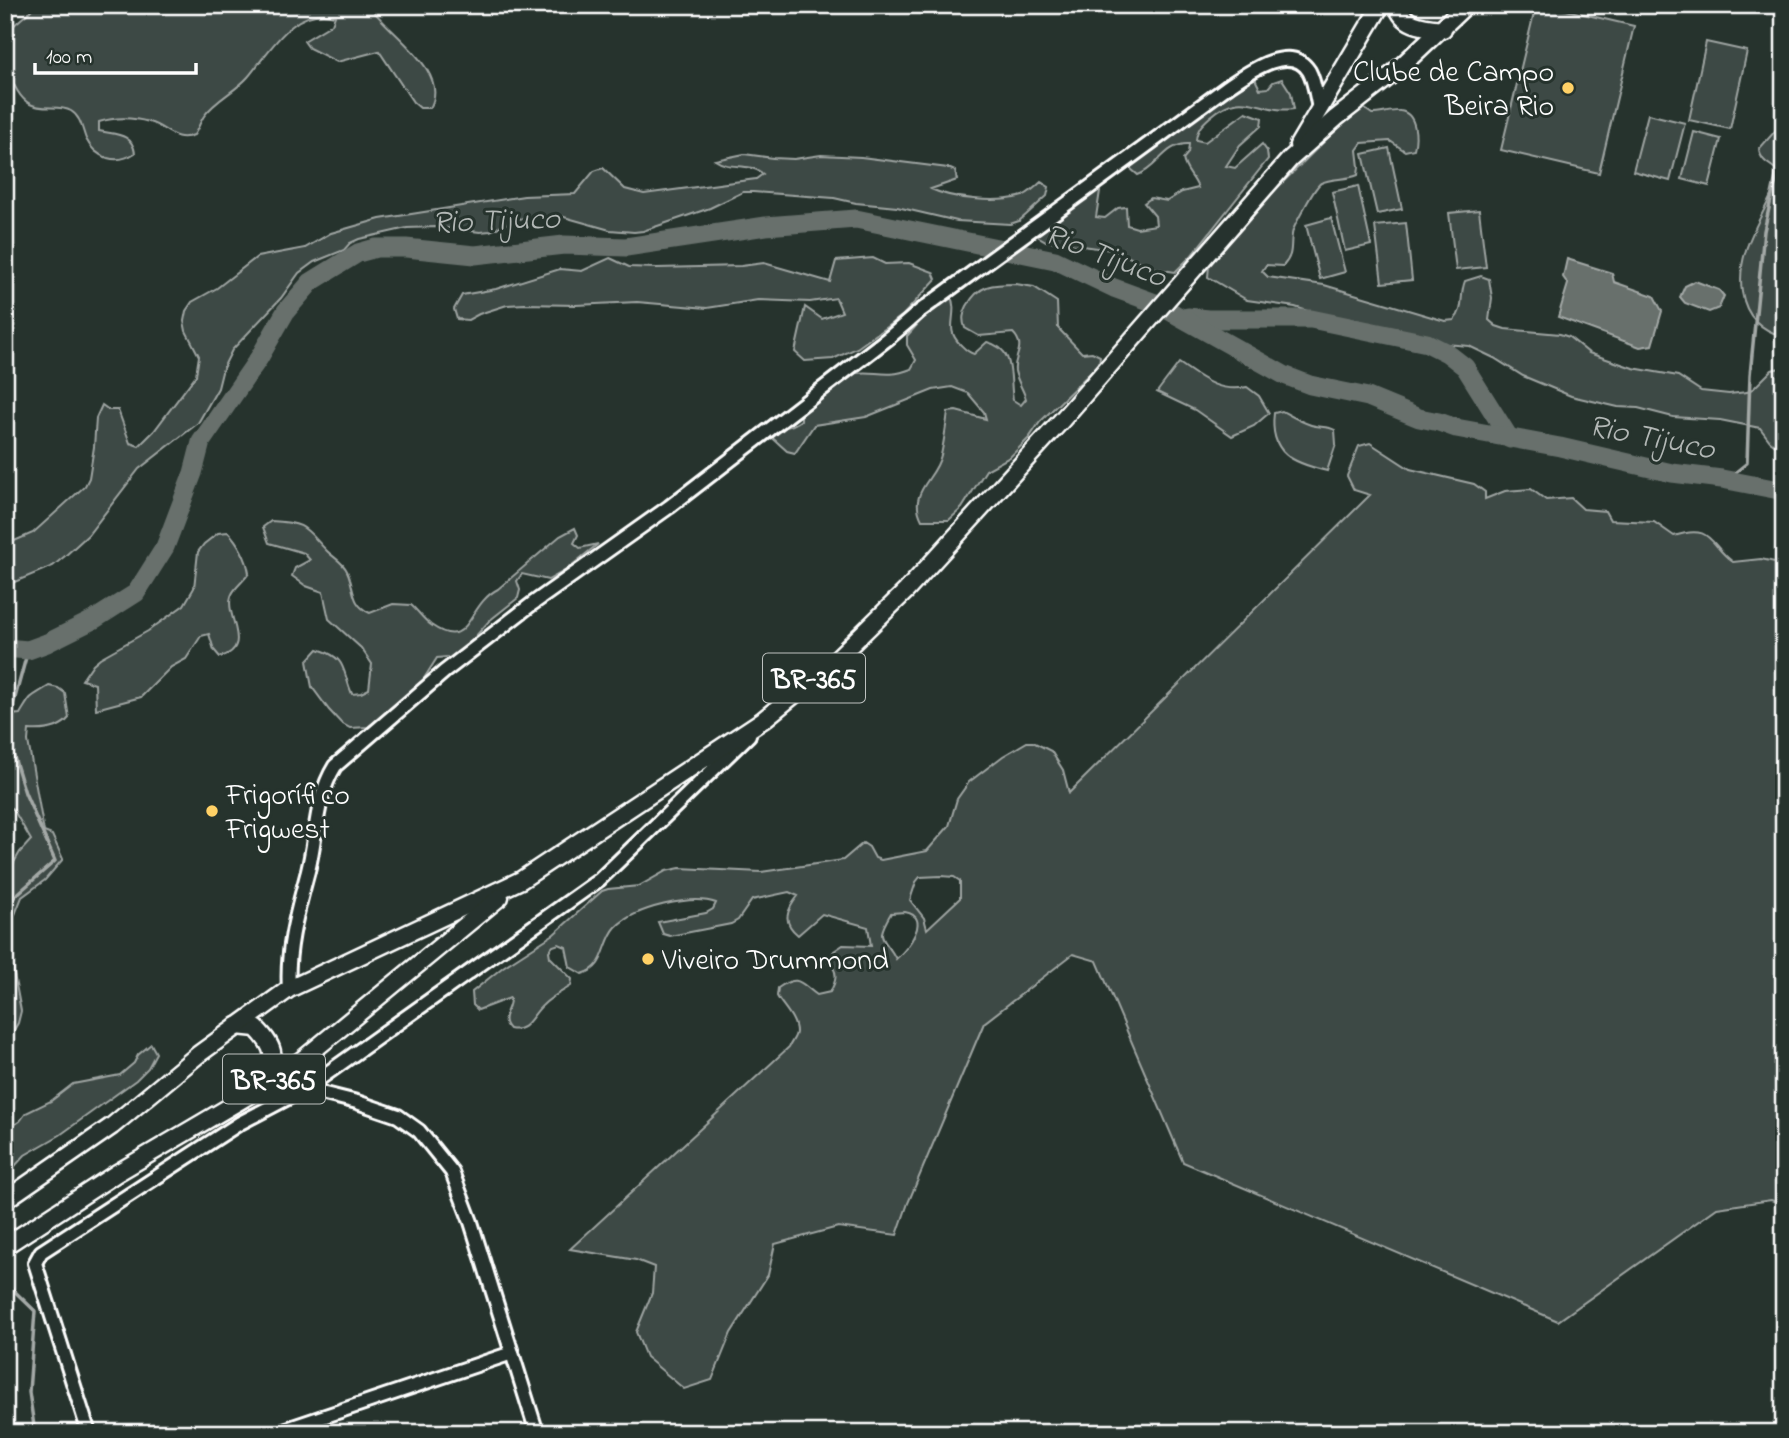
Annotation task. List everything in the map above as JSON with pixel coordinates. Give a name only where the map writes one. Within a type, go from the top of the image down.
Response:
[{"type":"main road","name":"BR-365","points":[[1290,159],[1381,5]]},
{"type":"main road","points":[[1397,5],[1402,16],[1412,23],[1443,29]]},
{"type":"main road","name":"BR-365","points":[[5,1246],[117,1173],[265,1086],[303,1059],[521,880],[763,720],[828,667],[906,591],[1061,421],[1290,159],[1443,29],[1466,5]]},
{"type":"main road","name":"BR-365","points":[[5,1200],[112,1126],[199,1054],[289,989],[521,880]]},
{"type":"main road","name":"BR-365","points":[[237,1026],[256,1028],[271,1044],[274,1063],[265,1086]]},
{"type":"street","points":[[289,989],[290,946],[320,801],[327,779],[335,766],[455,664],[532,604],[669,507],[920,311],[1227,87],[1265,64],[1283,59],[1297,61],[1312,79],[1319,108]]},
{"type":"street","points":[[89,1433],[35,1263],[41,1252],[240,1124],[305,1089],[598,880],[763,720]]},
{"type":"street","points":[[305,1089],[398,1116],[419,1131],[453,1172],[537,1433]]},
{"type":"street","points":[[275,1433],[512,1353]]},
{"type":"shaded area","points":[[35,5],[369,5],[425,66],[432,80],[434,94],[430,108],[420,108],[413,102],[379,51],[337,62],[309,48],[304,41],[332,24],[335,16],[320,14],[307,17],[284,33],[248,77],[209,110],[194,135],[176,136],[155,124],[136,119],[117,118],[99,122],[99,131],[127,138],[135,153],[121,159],[108,158],[90,146],[79,120],[71,111],[30,104],[17,91],[9,71],[7,40],[12,28]]},
{"type":"shaded area","name":"Clube de Campo Beira Rio","points":[[1536,5],[1634,26],[1599,173],[1501,150]]},
{"type":"shaded area","points":[[1706,42],[1747,51],[1730,129],[1689,120]]},
{"type":"shaded area","points":[[1256,72],[1260,89],[1268,88],[1273,82],[1282,79],[1291,93],[1294,109],[1282,110],[1252,103],[1233,103],[1222,108],[1200,127],[1196,140],[1205,142],[1246,112],[1262,118],[1261,126],[1240,145],[1226,166],[1235,168],[1262,144],[1268,159],[1191,256],[1175,272],[1157,269],[1112,250],[1046,241],[1033,229],[1095,185],[1100,191],[1096,217],[1105,218],[1118,208],[1126,207],[1127,225],[1137,228],[1156,225],[1155,216],[1144,203],[1151,198],[1167,201],[1182,192],[1198,188],[1183,159],[1188,153],[1189,144],[1174,147],[1138,175],[1131,169],[1131,160]]},
{"type":"shaded area","points":[[1357,109],[1365,109],[1372,114],[1397,111],[1406,113],[1413,121],[1414,149],[1405,151],[1390,141],[1362,143],[1357,150],[1358,175],[1325,181],[1318,186],[1293,230],[1287,262],[1283,266],[1266,265],[1262,271],[1268,277],[1324,285],[1445,321],[1454,320],[1457,316],[1465,281],[1481,276],[1489,279],[1492,298],[1489,320],[1496,326],[1560,334],[1569,337],[1589,353],[1633,368],[1678,376],[1701,391],[1729,394],[1747,392],[1772,370],[1784,367],[1784,451],[1770,441],[1760,428],[1720,420],[1673,417],[1571,396],[1523,376],[1469,346],[1433,343],[1359,327],[1295,307],[1247,300],[1208,277],[1209,266],[1220,251],[1267,198]]},
{"type":"shaded area","points":[[1648,114],[1685,123],[1670,181],[1633,171]]},
{"type":"shaded area","points":[[1784,121],[1784,337],[1768,331],[1751,315],[1744,301],[1741,276],[1748,245],[1780,174],[1765,161],[1759,149]]},
{"type":"shaded area","points":[[1694,132],[1721,139],[1709,186],[1682,179]]},
{"type":"shaded area","points":[[1389,148],[1402,209],[1377,214],[1363,154]]},
{"type":"shaded area","points":[[744,154],[794,159],[821,155],[861,157],[948,168],[955,171],[957,180],[931,189],[974,199],[1019,197],[1041,182],[1049,187],[1047,196],[1019,221],[1010,224],[957,221],[897,207],[834,198],[743,192],[710,208],[643,231],[610,230],[557,215],[517,219],[490,231],[407,228],[359,239],[344,250],[314,262],[299,273],[281,298],[232,350],[223,368],[218,388],[198,423],[139,469],[88,535],[53,566],[5,586],[5,545],[33,533],[85,486],[89,478],[96,418],[102,405],[109,410],[118,410],[130,443],[139,446],[154,431],[196,375],[199,356],[186,331],[186,311],[192,302],[217,288],[257,257],[305,248],[331,233],[380,219],[524,196],[575,194],[594,171],[603,168],[625,189],[644,194],[756,179],[763,174],[751,168],[727,165],[715,160]]},
{"type":"shaded area","points":[[1358,186],[1371,245],[1345,251],[1332,192]]},
{"type":"shaded area","points":[[1479,210],[1486,267],[1456,270],[1449,213]]},
{"type":"shaded area","points":[[1331,218],[1345,272],[1320,279],[1306,225]]},
{"type":"shaded area","points":[[1406,223],[1412,280],[1382,283],[1375,226]]},
{"type":"shaded area","points":[[610,258],[629,267],[657,268],[764,263],[830,282],[836,261],[873,258],[885,264],[909,263],[933,272],[936,279],[903,315],[857,348],[833,359],[805,361],[795,352],[805,307],[822,319],[842,312],[836,298],[810,302],[758,300],[707,308],[637,302],[525,304],[507,305],[468,320],[457,319],[454,309],[462,295],[496,289],[560,269],[582,271]]},
{"type":"shaded area","points":[[1567,259],[1612,273],[1614,282],[1654,296],[1662,311],[1652,345],[1640,347],[1558,317],[1568,284],[1563,277]]},
{"type":"shaded area","points":[[1695,281],[1719,290],[1724,296],[1719,308],[1709,312],[1685,303],[1680,297],[1685,286]]},
{"type":"shaded area","points":[[994,285],[1034,287],[1057,302],[1058,328],[1082,353],[1092,352],[1100,356],[1099,364],[1040,422],[1010,457],[986,470],[962,508],[949,520],[922,520],[918,501],[938,464],[948,412],[956,411],[986,419],[984,412],[968,393],[952,387],[933,390],[866,417],[814,425],[795,453],[787,451],[767,433],[797,423],[801,420],[801,411],[844,376],[858,373],[893,374],[911,369],[916,360],[907,345],[907,336],[937,303],[950,295],[953,302],[952,326],[955,338],[974,354],[987,342],[1003,351],[1009,365],[1013,400],[1021,405],[1026,399],[1015,371],[1019,347],[1017,338],[1013,333],[979,336],[965,328],[963,319],[967,306],[982,289]]},
{"type":"shaded area","points":[[1179,363],[1219,386],[1247,387],[1259,396],[1269,413],[1254,426],[1232,436],[1195,410],[1157,392]]},
{"type":"shaded area","points":[[1282,411],[1307,424],[1335,430],[1336,444],[1327,471],[1294,460],[1280,447],[1273,427],[1274,413]]},
{"type":"shaded area","points":[[1370,443],[1410,469],[1474,484],[1485,492],[1485,499],[1505,491],[1531,489],[1546,500],[1571,498],[1583,509],[1605,511],[1610,520],[1654,522],[1674,536],[1696,532],[1703,534],[1733,562],[1761,559],[1784,564],[1784,1205],[1771,1200],[1717,1208],[1558,1321],[1183,1162],[1097,961],[1073,954],[984,1023],[897,1235],[838,1227],[775,1244],[768,1275],[731,1333],[712,1380],[684,1389],[646,1357],[636,1332],[652,1293],[654,1267],[636,1260],[570,1249],[789,1047],[796,1032],[791,1017],[777,996],[778,988],[795,981],[817,995],[830,992],[835,976],[834,969],[828,963],[834,951],[843,945],[871,946],[868,927],[822,914],[798,935],[790,926],[788,916],[798,896],[789,892],[752,900],[738,920],[731,924],[670,936],[663,934],[658,922],[706,913],[713,909],[716,903],[693,900],[664,904],[636,914],[616,927],[600,960],[590,971],[582,974],[570,967],[566,947],[559,944],[553,946],[549,951],[550,957],[572,979],[571,986],[546,1002],[521,1028],[509,1029],[506,1025],[510,998],[478,1010],[473,1005],[472,992],[503,967],[554,934],[602,891],[639,886],[666,871],[680,868],[761,872],[843,860],[863,843],[869,847],[875,858],[881,860],[927,851],[949,826],[957,799],[969,782],[1003,756],[1027,742],[1033,742],[1051,751],[1063,770],[1069,793],[1370,495],[1354,490],[1347,476],[1359,446]],"holes":[[[920,877],[954,877],[960,881],[960,898],[927,929],[924,918],[910,900]],[[905,912],[913,915],[917,926],[911,941],[896,959],[882,934],[891,913]]]},
{"type":"shaded area","points":[[271,521],[292,523],[309,531],[345,568],[356,600],[370,613],[393,604],[411,605],[431,625],[444,632],[454,633],[468,624],[488,596],[560,536],[575,528],[578,535],[574,543],[580,548],[598,544],[566,570],[548,580],[522,574],[517,581],[520,590],[518,598],[489,621],[453,662],[447,657],[437,658],[416,691],[368,727],[350,728],[341,723],[312,687],[307,661],[318,649],[334,657],[342,666],[352,694],[369,689],[372,664],[361,648],[329,619],[323,592],[306,586],[292,576],[295,568],[310,560],[304,553],[269,543],[263,527]]},
{"type":"shaded area","points":[[228,532],[242,551],[249,573],[233,591],[230,602],[236,629],[236,646],[220,657],[214,650],[209,634],[201,636],[186,659],[171,667],[141,697],[96,709],[95,684],[82,680],[93,664],[148,631],[184,605],[194,588],[198,552],[218,533]]},
{"type":"shaded area","points":[[49,686],[65,693],[69,718],[61,725],[51,728],[29,730],[28,741],[44,832],[52,835],[63,859],[45,880],[22,897],[8,932],[5,950],[5,878],[20,852],[31,840],[13,809],[5,805],[5,708],[11,715],[20,714],[32,697]]},
{"type":"shaded area","points":[[5,950],[13,969],[21,1011],[18,1023],[5,1045]]},
{"type":"shaded area","points":[[151,1044],[156,1053],[148,1068],[136,1080],[60,1135],[25,1155],[5,1177],[5,1131],[20,1121],[26,1113],[51,1101],[73,1084],[120,1075]]},
{"type":"waterway","points":[[1726,480],[1747,463],[1750,375],[1764,231],[1784,140]]},
{"type":"waterway","name":"Rio Tijuco","points":[[5,648],[28,650],[47,643],[95,619],[136,593],[165,547],[193,473],[201,442],[259,358],[286,311],[311,282],[358,253],[376,248],[406,248],[475,255],[564,245],[626,247],[766,226],[856,219],[1055,260],[1114,288],[1155,303],[1284,375],[1310,385],[1368,397],[1419,418],[1672,473],[1784,491]]},
{"type":"waterway","name":"Rio Tijuco","points":[[1188,317],[1311,319],[1427,343],[1447,353],[1465,367],[1510,439]]},
{"type":"waterway","points":[[5,907],[55,861],[25,793],[6,731],[28,650]]},
{"type":"waterway","points":[[5,1282],[35,1311],[29,1392],[35,1433]]},
{"type":"place","name":"Clube de Campo Beira Rio","points":[[1568,88]]},
{"type":"place","name":"Frigorífico Frigwest","points":[[212,811]]},
{"type":"place","name":"Viveiro Drummond","points":[[648,959]]}]
